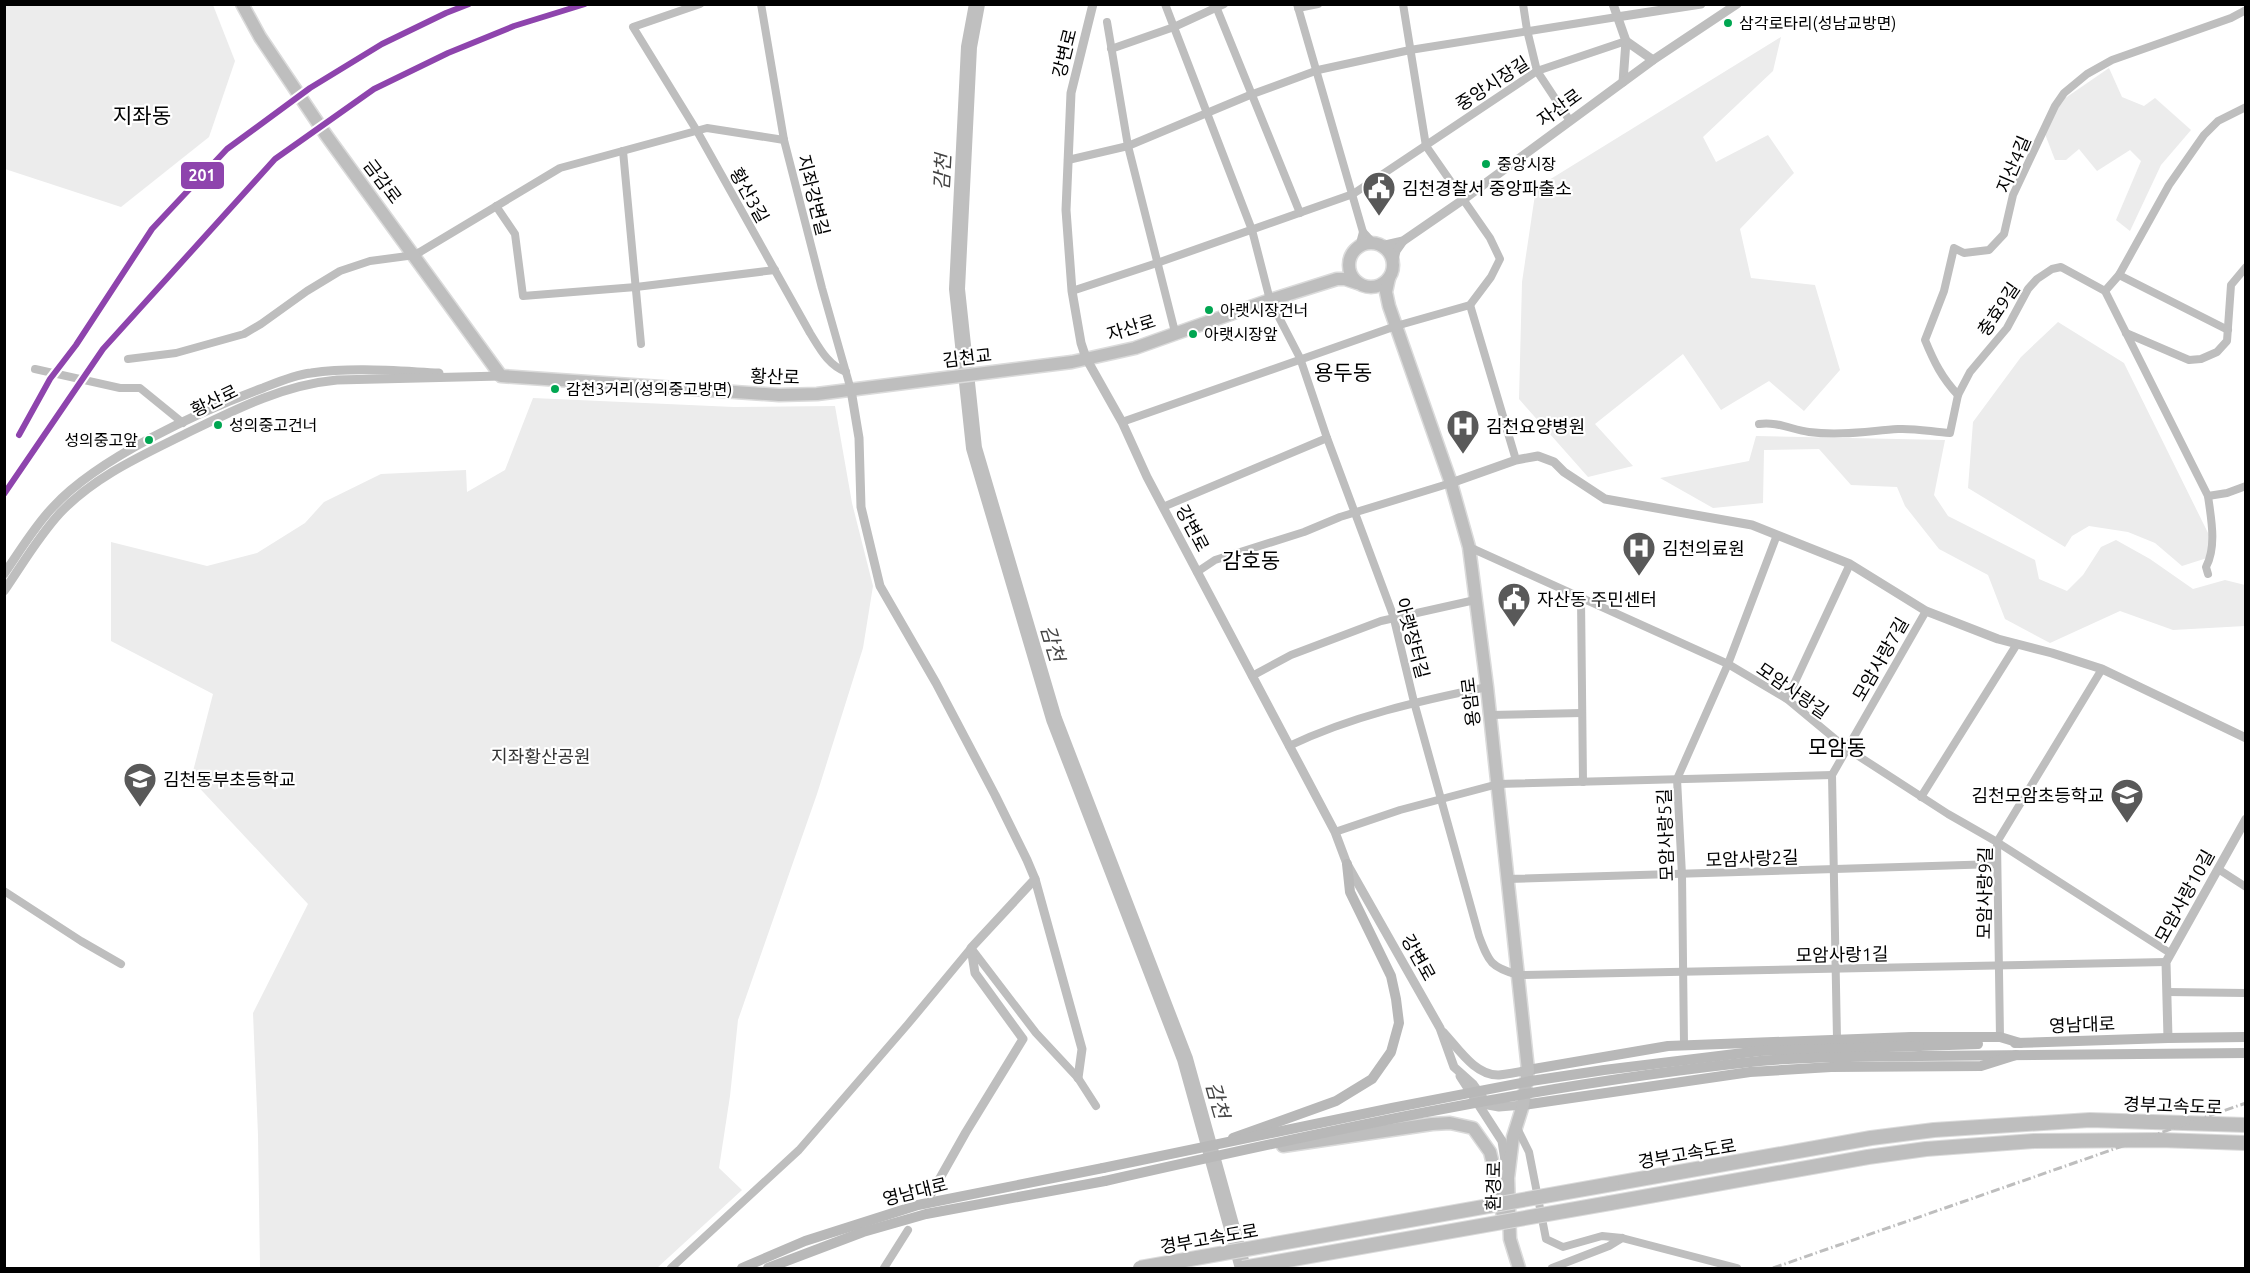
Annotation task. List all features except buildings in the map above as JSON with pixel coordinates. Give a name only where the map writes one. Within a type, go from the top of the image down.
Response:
[{"type":"highway","name":"경부고속도로","points":[[1140,1269],[1871,1138],[1934,1130],[2090,1120],[2246,1125]]},
{"type":"highway","name":"경부고속도로","points":[[1243,1269],[1868,1156],[1926,1149],[2034,1142],[2160,1140],[2246,1143]]},
{"type":"main road","name":"금감로","points":[[243,4],[260,37],[326,135],[501,376]]},
{"type":"main road","points":[[1337,279],[1343,274],[1354,251],[1359,247],[1377,245],[1391,256],[1393,264],[1386,292],[1389,306]]},
{"type":"main road","points":[[1349,264],[1349,271],[1357,283]]},
{"type":"main road","points":[[1370,287],[1384,283],[1389,278]]},
{"type":"main road","name":"자산로","points":[[1072,362],[1135,348],[1175,332],[1337,279]]},
{"type":"main road","points":[[1337,279],[1345,279],[1370,287],[1378,292],[1389,306]]},
{"type":"main road","name":"용암로","points":[[1389,306],[1451,483],[1469,548],[1498,784],[1528,1070],[1523,1105]]},
{"type":"main road","name":"김천교","points":[[868,388],[1072,362]]},
{"type":"main road","name":"황산로","points":[[501,376],[779,395],[868,388]]},
{"type":"main road","points":[[1216,1150],[1336,1101],[1372,1078],[1391,1052],[1399,1023],[1391,976],[1350,892],[1347,864]]},
{"type":"main road","points":[[1528,1070],[1684,1045],[1837,1039],[2000,1037],[2020,1043]]},
{"type":"main road","name":"영남대로","points":[[1919,1051],[2020,1043],[2246,1037]]},
{"type":"main road","points":[[1216,1150],[1404,1106],[1531,1081],[1604,1070],[1761,1051],[1919,1051]]},
{"type":"main road","name":"영남대로","points":[[1919,1051],[2016,1055],[2246,1053]]},
{"type":"main road","points":[[1523,1105],[1750,1072],[1831,1067],[1981,1066],[2016,1055]]},
{"type":"main road","name":"환경로","points":[[1519,1269],[1510,1239],[1508,1178],[1516,1125],[1523,1105]]},
{"type":"main road","points":[[1216,1150],[1450,1123],[1473,1128],[1490,1152],[1499,1189],[1503,1223],[1510,1239]]},
{"type":"main road","name":"영남대로","points":[[742,1269],[805,1241],[918,1205],[1102,1168],[1216,1150]]},
{"type":"main road","name":"영남대로","points":[[768,1269],[863,1232],[926,1214],[1105,1180],[1216,1150]]},
{"type":"street","name":"황산3길","points":[[700,4],[633,27],[697,130],[810,333],[829,362],[846,372]]},
{"type":"street","name":"지좌강변길","points":[[761,4],[784,140],[851,390]]},
{"type":"street","name":"강변로","points":[[1093,4],[1071,93],[1066,210],[1072,291],[1081,343],[1086,358],[1122,422],[1132,447],[1163,507],[1335,832],[1347,864],[1440,1028],[1454,1067],[1473,1084],[1488,1105],[1499,1107],[1523,1105]]},
{"type":"street","name":"아랫장터길","points":[[1165,4],[1252,230],[1270,300],[1300,359],[1394,618],[1414,702],[1479,936],[1492,966],[1518,975]]},
{"type":"street","points":[[1318,4],[1297,6],[1364,232],[1377,245],[1403,241]]},
{"type":"street","points":[[1122,422],[1396,326],[1470,305],[1491,277],[1500,259],[1490,238],[1426,146],[1403,4]]},
{"type":"street","points":[[1523,4],[1537,71],[1570,121]]},
{"type":"street","points":[[1613,4],[1626,41],[1623,82]]},
{"type":"street","points":[[1068,160],[1128,146],[1250,95],[1317,70],[1410,50],[1701,4]]},
{"type":"street","name":"자산로","points":[[1403,241],[1653,60],[1737,4]]},
{"type":"street","points":[[1111,49],[1174,27],[1218,6],[1250,95],[1299,213]]},
{"type":"street","name":"지산4길","points":[[1958,395],[1935,367],[1925,340],[1944,291],[1954,248],[1964,253],[1989,250],[2004,234],[2013,195],[2058,99],[2081,79],[2112,60],[2231,18],[2246,10]]},
{"type":"street","points":[[1107,22],[1128,146],[1175,332]]},
{"type":"street","points":[[1626,41],[1653,60]]},
{"type":"street","name":"중앙시장길","points":[[1072,291],[1353,194],[1537,71],[1626,41]]},
{"type":"street","points":[[2208,574],[2206,567],[2210,559],[2212,527],[2208,496],[2105,291],[2119,275],[2169,185],[2204,135],[2218,121],[2246,107]]},
{"type":"street","points":[[128,359],[176,353],[244,334],[340,271],[370,261],[415,255],[560,168],[707,128],[784,140]]},
{"type":"street","points":[[623,151],[642,344]]},
{"type":"street","points":[[496,206],[515,234],[523,296],[636,287],[775,270]]},
{"type":"street","points":[[1359,247],[1364,232]]},
{"type":"street","points":[[1393,264],[1396,251],[1403,241]]},
{"type":"street","name":"충효9길","points":[[1759,424],[1830,434],[1867,434],[1899,429],[1950,433],[1958,395],[1970,372],[2007,328],[2028,289],[2037,279],[2052,268],[2061,267],[2105,291]]},
{"type":"street","points":[[2126,333],[2182,357],[2194,360],[2210,356],[2222,349],[2227,341],[2230,291],[2234,280],[2246,267]]},
{"type":"street","points":[[2119,275],[2228,330]]},
{"type":"street","points":[[1470,305],[1516,460]]},
{"type":"street","points":[[34,369],[120,388],[140,388],[183,423]]},
{"type":"street","name":"황산로","points":[[4,574],[34,529],[54,505],[82,482],[121,456],[234,398],[308,373],[335,370],[501,376]]},
{"type":"street","name":"황산로","points":[[4,591],[42,535],[61,512],[86,491],[135,458],[239,407],[311,382],[501,376]]},
{"type":"street","points":[[851,390],[859,438],[861,507],[880,586],[936,684],[995,795],[1035,879],[1082,1050],[1078,1078]]},
{"type":"street","points":[[1163,507],[1328,438]]},
{"type":"street","points":[[1197,572],[1215,560],[1304,532],[1355,512],[1451,483],[1516,460],[1538,456],[1554,462],[1564,472],[1605,499],[1752,525],[1850,564],[1926,611],[1998,639],[2102,669],[2246,738]]},
{"type":"street","points":[[2208,496],[2227,493],[2246,486]]},
{"type":"street","name":"모암사랑5길","points":[[1684,1045],[1682,875],[1677,779],[1728,664],[1777,535]]},
{"type":"street","name":"모암사랑길","points":[[1469,548],[1728,664],[1787,699],[1846,748],[1921,797],[1997,842],[2168,957]]},
{"type":"street","points":[[1787,699],[1850,564]]},
{"type":"street","points":[[1581,598],[1583,782]]},
{"type":"street","points":[[1252,676],[1291,655],[1381,621],[1475,600]]},
{"type":"street","name":"모암사랑7길","points":[[1837,1039],[1832,871],[1832,775],[1926,611]]},
{"type":"street","points":[[1921,797],[2017,644]]},
{"type":"street","name":"모암사랑9길","points":[[2000,1037],[1997,842],[2102,669]]},
{"type":"street","points":[[1289,746],[1325,729],[1414,702],[1487,687]]},
{"type":"street","points":[[1490,715],[1582,712]]},
{"type":"street","points":[[1335,832],[1440,798],[1498,784],[1832,775]]},
{"type":"street","name":"모암사랑10길","points":[[2168,1038],[2168,957],[2246,819]]},
{"type":"street","name":"모암사랑2길","points":[[1507,879],[1832,871],[1997,864]]},
{"type":"street","points":[[2218,869],[2246,887]]},
{"type":"street","points":[[671,1269],[799,1150],[971,948],[1035,879]]},
{"type":"street","points":[[4,891],[121,964]]},
{"type":"street","points":[[971,948],[1036,1033],[1078,1078],[1096,1106]]},
{"type":"street","points":[[932,1194],[966,1132],[1023,1039],[975,973],[971,948]]},
{"type":"street","name":"모암사랑1길","points":[[1518,975],[1999,966],[2168,957]]},
{"type":"street","points":[[2167,992],[2246,993]]},
{"type":"street","name":"강변로","points":[[1440,1028],[1471,1063],[1484,1072],[1497,1075],[1528,1070]]},
{"type":"street","points":[[1454,1067],[1502,1141],[1508,1178]]},
{"type":"street","points":[[1516,1125],[1529,1152],[1546,1239],[1563,1247],[1602,1236],[1622,1238],[1737,1269]]},
{"type":"street","points":[[884,1269],[908,1230]]},
{"type":"street","points":[[1552,1269],[1609,1246],[1622,1238]]},
{"type":"green space","points":[[5,4],[213,5],[235,61],[209,137],[121,207],[5,169]]},
{"type":"green space","points":[[1781,37],[1773,71],[1703,137],[1716,162],[1768,135],[1794,173],[1740,229],[1751,278],[1815,285],[1840,370],[1804,411],[1769,381],[1721,410],[1683,354],[1595,424],[1633,466],[1588,477],[1519,399],[1522,282],[1536,188]]},
{"type":"green space","points":[[2109,68],[2122,97],[2144,106],[2155,98],[2191,130],[2161,165],[2130,231],[2116,220],[2141,161],[2130,150],[2097,171],[2079,149],[2066,160],[2055,160],[2045,134],[2061,101]]},
{"type":"green space","points":[[2058,322],[2124,363],[2209,535],[2207,558],[2182,566],[2155,543],[2128,532],[2089,526],[2072,536],[2065,547],[1968,488],[1973,422],[2021,357]]},
{"type":"green space","name":"지좌황산공원","points":[[533,398],[734,407],[835,406],[852,503],[873,586],[863,648],[817,794],[738,1020],[719,1168],[742,1190],[657,1268],[260,1268],[253,1013],[308,904],[191,779],[213,694],[111,641],[111,542],[207,566],[257,553],[305,523],[324,502],[381,474],[466,470],[467,492],[505,470]]},
{"type":"green space","points":[[1756,436],[1945,440],[1934,495],[1948,516],[2035,560],[2039,579],[2067,591],[2083,575],[2101,547],[2116,540],[2150,559],[2193,589],[2225,580],[2245,585],[2245,626],[2173,630],[2120,611],[2050,643],[2005,619],[1988,575],[1939,549],[1905,506],[1897,487],[1851,485],[1819,449],[1764,450],[1763,503],[1713,508],[1660,478],[1749,461]]},
{"type":"waterway","name":"감천","points":[[977,4],[969,47],[957,289],[974,448],[1054,719],[1185,1059],[1243,1268]]},
{"type":"railway","points":[[1773,1268],[2246,1103]]},
{"type":"transit line","name":"201","points":[[19,435],[50,379],[76,345],[152,229],[227,149],[310,88],[382,44],[469,4]]},
{"type":"transit line","name":"201","points":[[4,494],[103,349],[275,159],[374,89],[448,53],[514,26],[585,4]]},
{"type":"place","name":"삼각로타리(성남교방면)","points":[[1728,23]]},
{"type":"place","name":"중앙시장","points":[[1486,164]]},
{"type":"place","name":"김천경찰서 중앙파출소","points":[[1379,217]]},
{"type":"place","name":"아랫시장건너","points":[[1209,310]]},
{"type":"place","name":"아랫시장앞","points":[[1193,334]]},
{"type":"place","name":"감천3거리(성의중고방면)","points":[[555,389]]},
{"type":"place","name":"성의중고건너","points":[[218,425]]},
{"type":"place","name":"성의중고앞","points":[[149,440]]},
{"type":"place","name":"김천요양병원","points":[[1463,455]]},
{"type":"place","name":"김천의료원","points":[[1639,577]]},
{"type":"place","name":"자산동 주민센터","points":[[1514,628]]},
{"type":"place","name":"김천동부초등학교","points":[[140,808]]},
{"type":"place","name":"김천모암초등학교","points":[[2127,824]]},
{"type":"district","name":"지좌동","points":[[142,115]]},
{"type":"district","name":"용두동","points":[[1343,372]]},
{"type":"district","name":"감호동","points":[[1251,560]]},
{"type":"district","name":"모암동","points":[[1837,747]]}]
